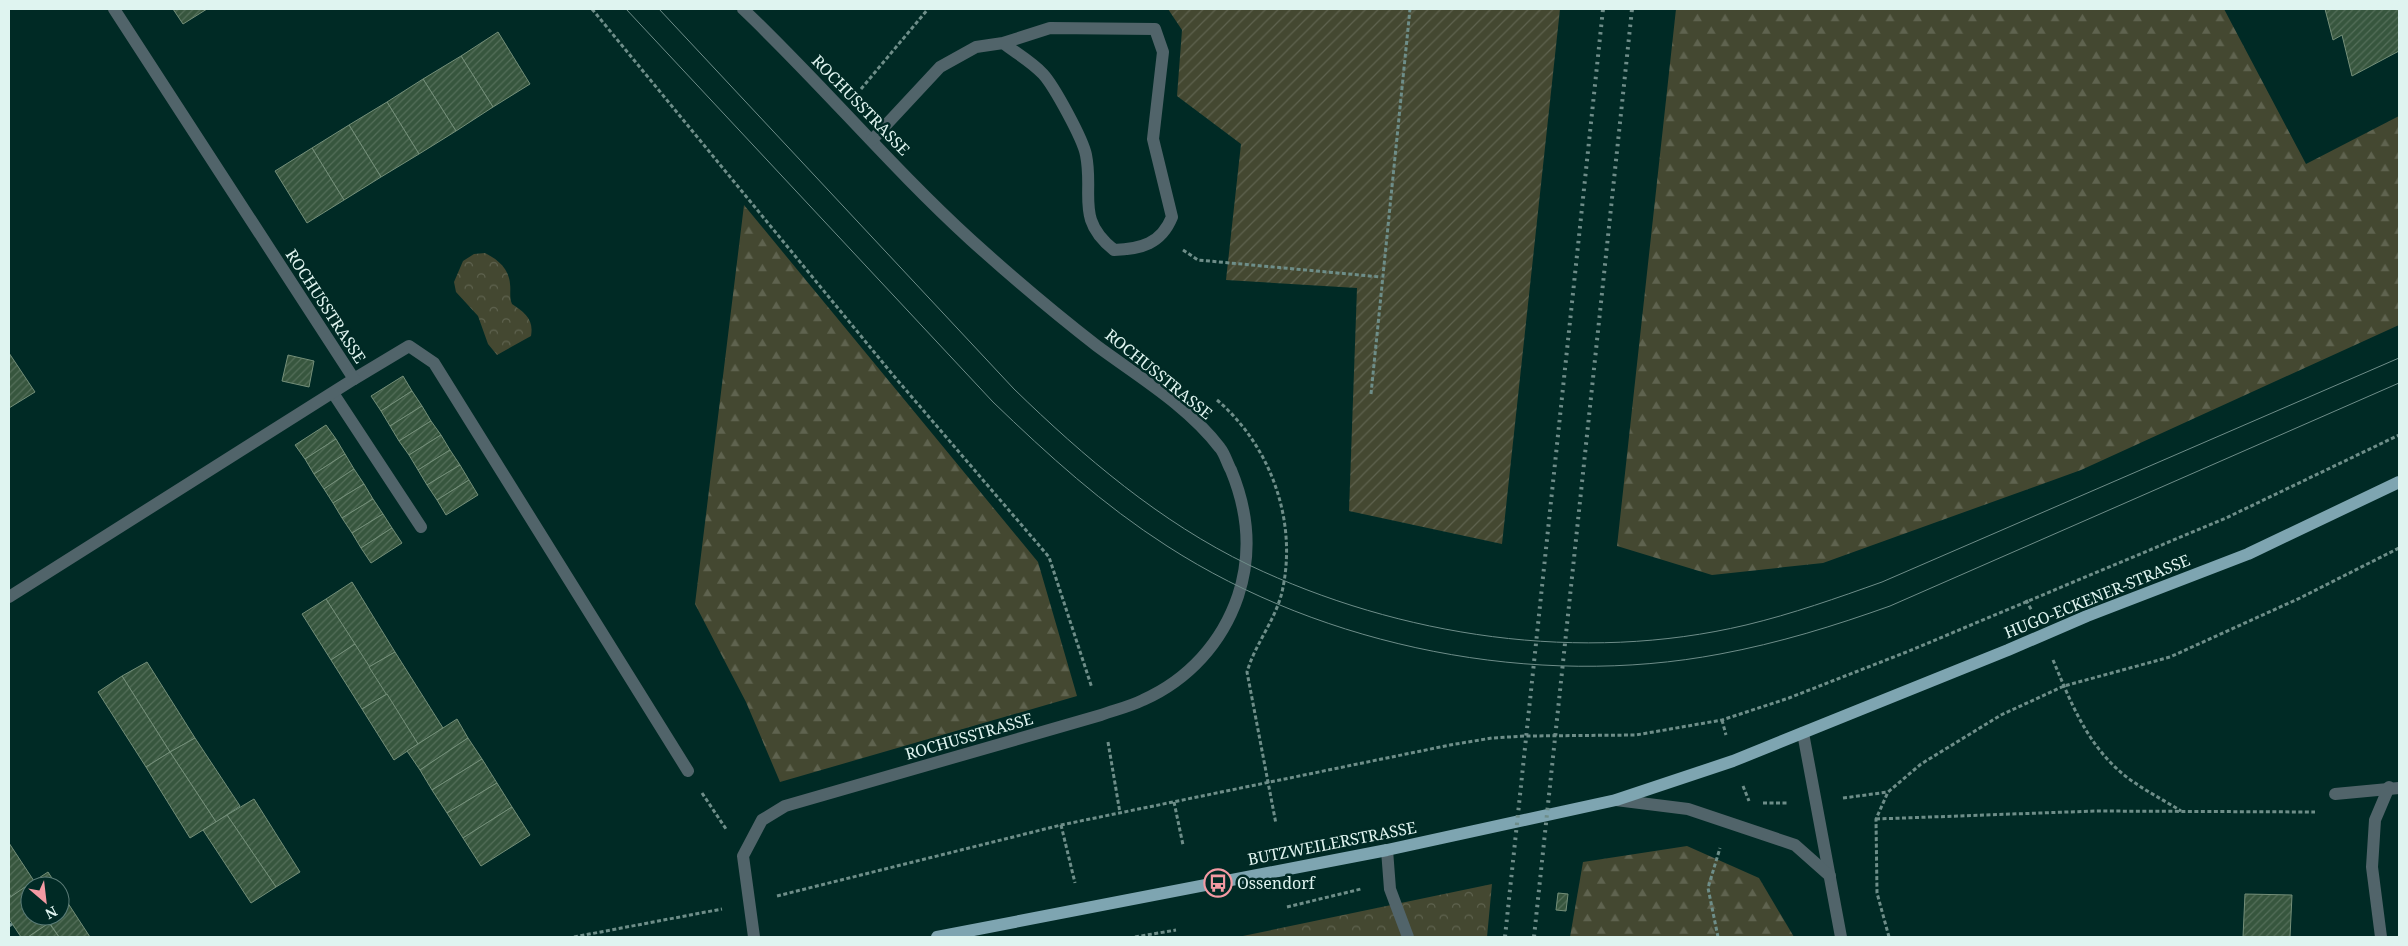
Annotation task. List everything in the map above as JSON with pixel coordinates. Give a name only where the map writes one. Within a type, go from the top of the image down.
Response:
[{"type":"main road","name":"HUGO-ECKENER-STRASSE","points":[[1803,733],[2087,616],[2248,554],[2399,482]]},
{"type":"main road","name":"BUTZWEILERSTRASSE","points":[[937,937],[1387,850],[1616,800],[1733,761],[1803,733]]},
{"type":"street","name":"ROCHUSSTRASSE","points":[[9,597],[354,379],[114,9]]},
{"type":"street","name":"ROCHUSSTRASSE","points":[[743,9],[950,221],[1028,291],[1195,420],[1221,450],[1238,487],[1246,514],[1247,547],[1242,583],[1228,622],[1213,646],[1174,682],[1143,700],[1100,715],[786,806],[762,820],[743,856]]},
{"type":"street","points":[[872,140],[940,67],[976,47],[1003,43],[1050,28],[1155,29],[1163,52],[1153,139],[1172,217],[1168,228],[1147,246],[1114,250],[1100,239],[1090,220],[1086,155],[1072,121],[1043,74],[1003,43]]},
{"type":"street","points":[[354,379],[408,346],[434,364],[688,772]]},
{"type":"street","points":[[333,393],[422,526]]},
{"type":"street","points":[[1803,733],[1841,937]]},
{"type":"street","points":[[2336,794],[2394,788]]},
{"type":"street","points":[[2381,937],[2372,866],[2375,820],[2394,788]]},
{"type":"street","name":"BUTZWEILERSTRASSE","points":[[1616,800],[1688,808],[1736,824],[1795,845],[1830,876]]},
{"type":"street","points":[[1387,850],[1389,883],[1408,937]]},
{"type":"street","points":[[743,856],[748,904],[754,937]]},
{"type":"path","points":[[592,9],[893,375],[1049,557],[1107,736],[1120,813]]},
{"type":"path","points":[[839,106],[862,88],[928,9]]},
{"type":"path","points":[[1371,394],[1381,277],[1410,9]]},
{"type":"path","points":[[1159,235],[1198,260],[1381,277]]},
{"type":"path","points":[[574,937],[748,904],[1061,825],[1268,781],[1492,738],[1636,734],[1722,720],[1789,698],[1909,651],[2026,600],[2226,518],[2399,435]]},
{"type":"path","points":[[1888,937],[1878,893],[1876,819],[1888,792],[1921,764],[2001,715],[2064,686],[2170,657],[2300,598],[2399,548]]},
{"type":"path","points":[[1276,824],[1247,672],[1251,660],[1274,616],[1282,593],[1286,567]]},
{"type":"path","points":[[2043,635],[2082,725],[2097,747],[2115,766],[2135,782],[2181,811]]},
{"type":"path","points":[[688,772],[743,856]]},
{"type":"path","points":[[1876,819],[2086,811],[2318,812],[2336,794]]},
{"type":"path","points":[[1174,802],[1183,845]]},
{"type":"path","points":[[1718,937],[1708,888],[1720,849],[1736,824]]},
{"type":"path","points":[[1061,825],[1082,909]]},
{"type":"path","points":[[1287,907],[1389,883]]},
{"type":"path","points":[[1135,937],[1176,930]]},
{"type":"green space","points":[[1168,9],[1560,9],[1502,544],[1349,511],[1357,288],[1226,280],[1241,144],[1177,96],[1182,30]]},
{"type":"green space","points":[[1676,9],[2224,9],[2306,164],[2399,116],[2399,325],[2081,470],[1823,563],[1712,575],[1617,546]]},
{"type":"green space","points":[[744,205],[1038,562],[1077,696],[780,782],[746,702],[695,604]]},
{"type":"green space","points":[[485,253],[498,261],[505,269],[509,278],[512,304],[528,317],[532,330],[531,336],[497,355],[488,344],[478,316],[456,292],[454,282],[463,261],[474,254]]},
{"type":"green space","points":[[1687,846],[1759,878],[1794,937],[1570,937],[1583,862]]},
{"type":"green space","points":[[1492,884],[1487,937],[1238,937]]},
{"type":"building","points":[[173,9],[207,9],[183,24]]},
{"type":"building","points":[[2325,9],[2399,9],[2399,51],[2352,76],[2342,35],[2333,40]]},
{"type":"building","points":[[498,32],[530,84],[493,107],[461,56]]},
{"type":"building","points":[[461,56],[493,107],[456,131],[423,79]]},
{"type":"building","points":[[423,79],[456,131],[419,154],[387,102]]},
{"type":"building","points":[[387,102],[419,154],[381,177],[349,125]]},
{"type":"building","points":[[349,125],[381,177],[344,200],[312,148]]},
{"type":"building","points":[[312,148],[344,200],[307,223],[275,171]]},
{"type":"building","points":[[9,353],[35,392],[9,408]]},
{"type":"building","points":[[288,355],[314,361],[309,387],[282,381]]},
{"type":"building","points":[[403,376],[412,391],[381,411],[371,396]]},
{"type":"building","points":[[412,391],[422,406],[390,426],[381,411]]},
{"type":"building","points":[[422,406],[431,421],[399,441],[390,426]]},
{"type":"building","points":[[431,421],[441,435],[409,455],[399,441]]},
{"type":"building","points":[[326,425],[336,439],[305,459],[295,445]]},
{"type":"building","points":[[441,435],[450,450],[418,470],[409,455]]},
{"type":"building","points":[[336,439],[345,454],[314,474],[305,459]]},
{"type":"building","points":[[450,450],[460,465],[427,485],[418,470]]},
{"type":"building","points":[[345,454],[354,469],[324,489],[314,474]]},
{"type":"building","points":[[460,465],[469,480],[437,500],[427,485]]},
{"type":"building","points":[[354,469],[364,484],[333,503],[324,489]]},
{"type":"building","points":[[469,480],[478,495],[446,515],[437,500]]},
{"type":"building","points":[[364,484],[373,499],[342,518],[333,503]]},
{"type":"building","points":[[373,499],[383,514],[352,533],[342,518]]},
{"type":"building","points":[[383,514],[392,528],[361,548],[352,533]]},
{"type":"building","points":[[392,528],[402,543],[371,563],[361,548]]},
{"type":"building","points":[[352,582],[395,652],[369,667],[326,599]]},
{"type":"building","points":[[326,599],[355,644],[331,660],[302,614]]},
{"type":"building","points":[[355,644],[387,694],[362,709],[331,660]]},
{"type":"building","points":[[395,652],[443,728],[418,744],[369,667]]},
{"type":"building","points":[[147,662],[195,738],[170,752],[122,676]]},
{"type":"building","points":[[122,676],[170,752],[146,767],[98,692]]},
{"type":"building","points":[[387,694],[418,744],[394,760],[362,709]]},
{"type":"building","points":[[457,719],[468,738],[420,770],[407,751]]},
{"type":"building","points":[[195,738],[240,806],[216,822],[170,752]]},
{"type":"building","points":[[468,738],[482,759],[432,790],[420,770]]},
{"type":"building","points":[[170,752],[216,822],[190,838],[146,767]]},
{"type":"building","points":[[482,759],[497,783],[447,813],[432,790]]},
{"type":"building","points":[[497,783],[512,807],[463,838],[447,813]]},
{"type":"building","points":[[254,799],[300,872],[276,887],[227,815]]},
{"type":"building","points":[[512,807],[530,835],[481,866],[463,838]]},
{"type":"building","points":[[227,815],[276,887],[251,903],[203,830]]},
{"type":"building","points":[[9,843],[31,876],[20,876],[20,891],[11,897],[9,893]]},
{"type":"building","points":[[48,872],[51,876],[42,876]]},
{"type":"building","points":[[20,890],[20,926],[44,926],[28,937],[21,937],[9,919],[9,898]]},
{"type":"building","points":[[1558,893],[1568,894],[1566,911],[1556,910]]},
{"type":"building","points":[[2245,894],[2292,895],[2290,937],[2243,937]]},
{"type":"building","points":[[70,906],[90,937],[59,937],[52,926],[70,926]]},
{"type":"building","points":[[44,926],[51,926],[59,937],[28,937]]},
{"type":"tram line","points":[[626,9],[993,402],[1055,460],[1098,496],[1167,546],[1229,581],[1294,611],[1363,634],[1434,651],[1506,662],[1578,666],[1650,664],[1720,654],[1764,645],[1890,606],[2399,383]]},
{"type":"tram line","points":[[659,9],[1014,389],[1068,439],[1124,486],[1185,529],[1249,565],[1307,590],[1367,610],[1429,626],[1493,637],[1556,642],[1620,642],[1684,637],[1763,621],[1882,582],[2399,358]]},
{"type":"railway","points":[[1505,937],[1603,9]]},
{"type":"railway","points":[[1534,937],[1632,9]]},
{"type":"place","name":"Ossendorf","points":[[1218,883]]}]
